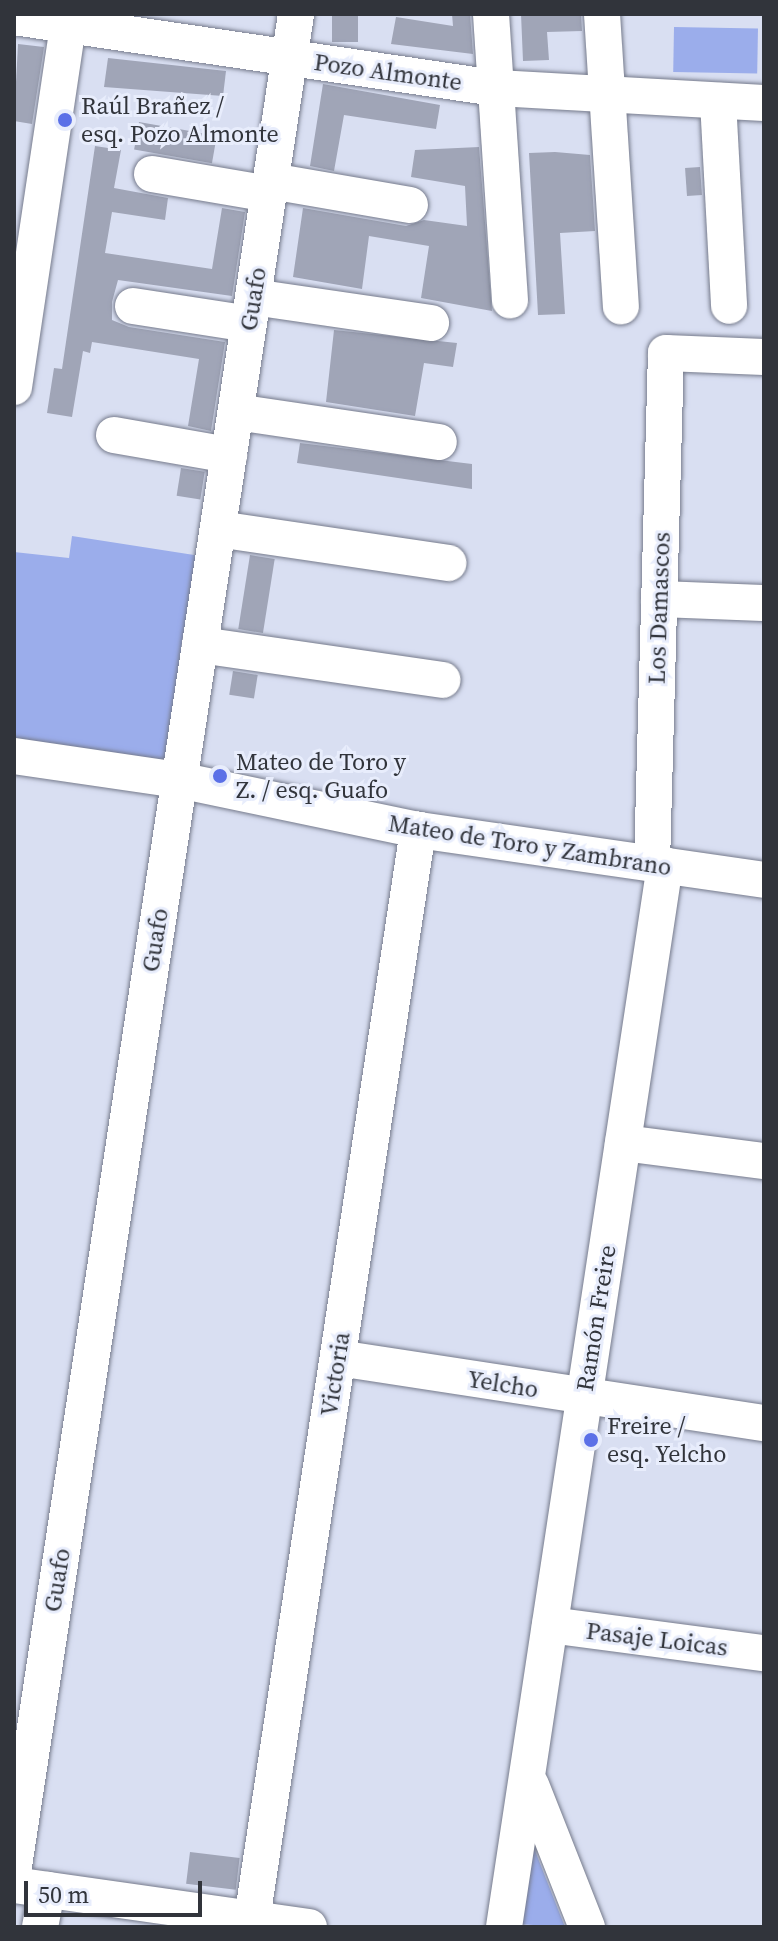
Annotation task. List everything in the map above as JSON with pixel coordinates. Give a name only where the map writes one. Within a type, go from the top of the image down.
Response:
[{"type":"street","name":"Guafo","points":[[14,1866],[296,14]]},
{"type":"street","points":[[491,14],[510,300]]},
{"type":"street","points":[[602,14],[621,306]]},
{"type":"street","name":"Pozo Almonte","points":[[14,17],[69,20],[289,58],[497,88],[607,98],[764,103]]},
{"type":"street","points":[[16,366],[69,20]]},
{"type":"street","points":[[718,101],[729,306]]},
{"type":"street","points":[[152,174],[410,205]]},
{"type":"street","points":[[133,306],[251,310],[431,323]]},
{"type":"street","name":"Los Damascos","points":[[659,864],[659,599],[666,353],[764,357]]},
{"type":"street","points":[[236,412],[439,442]]},
{"type":"street","points":[[114,435],[229,455]]},
{"type":"street","points":[[218,529],[449,563]]},
{"type":"street","points":[[659,599],[764,603]]},
{"type":"street","points":[[200,645],[442,680]]},
{"type":"street","name":"Mateo de Toro y Zambrano","points":[[14,756],[179,780],[418,830],[764,880]]},
{"type":"street","name":"Victoria","points":[[252,1919],[418,830]]},
{"type":"street","name":"Ramón Freire","points":[[504,1927],[623,1143],[659,864]]},
{"type":"street","points":[[623,1143],[764,1161]]},
{"type":"street","name":"Yelcho","points":[[338,1358],[764,1423]]},
{"type":"street","name":"Pasaje Loicas","points":[[550,1625],[764,1653]]},
{"type":"street","name":"Ramón Freire","points":[[529,1772],[545,1835],[587,1927]]},
{"type":"street","points":[[40,1927],[30,1887],[309,1927]]},
{"type":"shaded area","points":[[674,27],[758,28],[757,73],[673,72]]},
{"type":"shaded area","points":[[72,536],[207,557],[172,764],[14,746],[14,552],[69,558]]},
{"type":"shaded area","points":[[528,1833],[565,1927],[517,1924]]},
{"type":"building","points":[[332,14],[358,14],[358,42],[332,42]]},
{"type":"building","points":[[452,14],[470,14],[473,54],[391,44],[396,17],[453,26]]},
{"type":"building","points":[[521,14],[581,14],[582,31],[547,32],[549,60],[523,61]]},
{"type":"building","points":[[18,44],[44,47],[32,124],[14,121]]},
{"type":"building","points":[[108,58],[226,71],[223,96],[104,87]]},
{"type":"building","points":[[323,84],[440,105],[436,129],[344,115],[334,171],[310,166]]},
{"type":"building","points":[[139,122],[217,136],[212,163],[134,150]]},
{"type":"building","points":[[95,146],[121,150],[114,188],[168,198],[165,220],[112,212],[105,253],[212,269],[222,208],[245,212],[232,296],[118,280],[112,302],[112,320],[129,327],[225,342],[211,431],[188,426],[199,359],[92,342],[90,353],[83,351],[72,417],[47,413],[54,368],[62,369]]},
{"type":"building","points":[[479,147],[492,311],[421,298],[429,246],[369,236],[362,289],[293,277],[303,208],[406,226],[424,220],[467,226],[465,186],[411,177],[415,150]]},
{"type":"building","points":[[529,153],[590,155],[595,231],[560,233],[565,314],[538,315]]},
{"type":"building","points":[[700,167],[702,195],[687,196],[685,168]]},
{"type":"building","points":[[334,330],[457,343],[453,367],[424,363],[415,416],[326,402]]},
{"type":"building","points":[[300,443],[472,464],[472,489],[297,463]]},
{"type":"building","points":[[181,468],[205,472],[200,499],[177,496]]},
{"type":"building","points":[[250,555],[275,559],[263,633],[238,629]]},
{"type":"building","points":[[233,671],[258,675],[254,699],[229,695]]},
{"type":"building","points":[[190,1852],[240,1858],[236,1890],[186,1884]]},
{"type":"place","name":"Raúl Brañez / esq. Pozo Almonte","points":[[65,120]]},
{"type":"place","name":"Mateo de Toro y Z. / esq. Guafo","points":[[220,776]]},
{"type":"place","name":"Freire / esq. Yelcho","points":[[591,1440]]}]
